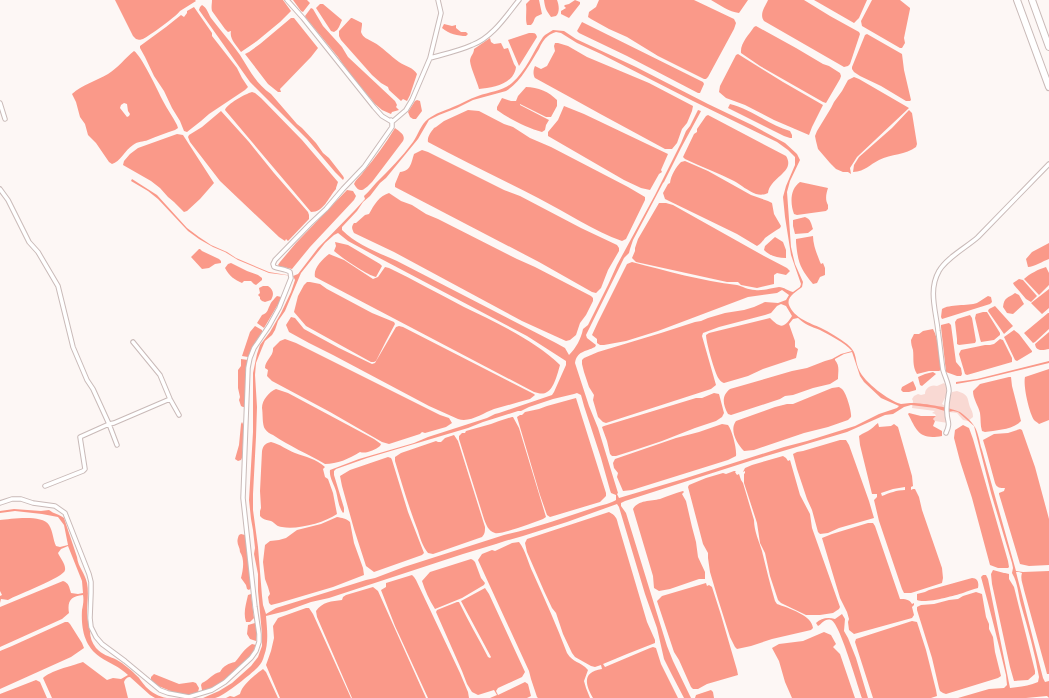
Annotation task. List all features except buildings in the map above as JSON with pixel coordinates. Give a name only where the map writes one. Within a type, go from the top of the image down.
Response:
[{"type":"main road","points":[[1017,0],[1049,87]]},
{"type":"main road","points":[[1032,0],[1049,47]]},
{"type":"street","points":[[287,0],[374,107],[382,116],[392,121]]},
{"type":"street","points":[[392,121],[406,110],[412,100],[430,58],[440,13],[438,0]]},
{"type":"street","points":[[430,58],[474,45],[490,34],[519,0]]},
{"type":"street","points":[[0,103],[5,119]]},
{"type":"street","points":[[0,503],[12,499],[20,499],[33,504],[55,506],[65,513],[91,582],[90,618],[91,627],[96,637],[102,644],[135,668],[160,690],[189,697],[199,695],[212,690],[225,682],[251,658],[256,651],[259,642],[259,634],[243,498],[248,368],[254,348],[279,308],[291,276],[290,272],[274,267],[273,264],[275,260],[326,209],[364,167],[389,132],[392,127],[392,121]]},
{"type":"street","points":[[946,433],[949,425],[947,406],[949,390],[943,369],[933,292],[936,278],[944,264],[978,236],[1049,164]]},
{"type":"street","points":[[0,189],[8,200],[29,242],[38,252],[58,286],[73,347],[87,380],[93,389],[109,424],[117,445]]},
{"type":"street","points":[[133,342],[160,375],[170,399],[179,415]]},
{"type":"street","points":[[45,486],[85,469],[80,437],[170,399]]},
{"type":"shaded area","points":[[115,0],[196,1],[180,11],[151,34],[140,40],[133,36]]},
{"type":"shaded area","points":[[212,0],[283,0],[291,11],[257,41],[241,52],[232,40],[231,31],[228,32],[225,29],[212,11]]},
{"type":"shaded area","points":[[293,0],[307,0],[310,3],[303,12]]},
{"type":"shaded area","points":[[530,0],[539,0],[542,14],[535,18],[531,25],[527,25],[526,4]]},
{"type":"shaded area","points":[[544,0],[557,0],[559,8],[556,16],[551,17],[546,9]]},
{"type":"shaded area","points":[[575,0],[580,2],[580,4],[569,18],[561,14],[561,11],[566,8],[564,6],[565,5]]},
{"type":"shaded area","points":[[599,0],[694,0],[734,19],[736,23],[708,77],[704,79],[658,56],[627,37],[588,17],[589,12],[596,7]]},
{"type":"shaded area","points":[[711,0],[748,0],[739,13],[728,10]]},
{"type":"shaded area","points":[[768,0],[804,0],[859,32],[860,34],[850,64],[844,67],[764,21],[762,13]]},
{"type":"shaded area","points":[[814,0],[867,0],[859,18],[854,23]]},
{"type":"shaded area","points":[[872,0],[900,0],[910,8],[904,38],[905,43],[902,48],[862,26],[861,21]]},
{"type":"shaded area","points":[[320,4],[323,4],[342,20],[337,30],[334,32],[331,31],[316,8]]},
{"type":"shaded area","points":[[202,5],[237,50],[257,81],[316,143],[343,176],[343,180],[307,139],[250,82],[199,10]]},
{"type":"shaded area","points":[[194,7],[212,33],[212,36],[237,68],[248,87],[209,114],[187,132],[184,131],[164,91],[154,76],[140,46],[181,15],[184,17],[187,11]]},
{"type":"shaded area","points":[[311,8],[323,26],[342,47],[348,57],[395,101],[397,105],[396,107],[399,110],[392,112],[391,114],[382,110],[375,104],[306,18],[305,16]]},
{"type":"shaded area","points":[[291,18],[294,18],[318,48],[280,89],[281,92],[278,92],[268,84],[245,54],[260,44]]},
{"type":"shaded area","points":[[351,18],[362,23],[361,32],[364,37],[380,46],[399,62],[416,72],[417,74],[407,101],[403,99],[401,101],[389,90],[388,87],[372,75],[341,40],[339,31]]},
{"type":"shaded area","points":[[582,22],[703,82],[704,84],[700,93],[579,33],[577,31]]},
{"type":"shaded area","points":[[444,24],[452,26],[456,25],[456,28],[461,32],[466,32],[468,34],[463,36],[451,33],[442,28]]},
{"type":"shaded area","points":[[756,26],[840,73],[840,79],[826,103],[760,66],[741,53],[743,42]]},
{"type":"shaded area","points":[[553,30],[564,31],[576,39],[636,67],[785,143],[797,154],[800,160],[790,181],[787,192],[791,247],[795,264],[803,282],[802,287],[789,299],[788,302],[791,310],[798,317],[831,333],[850,347],[853,350],[862,375],[871,385],[890,399],[901,404],[920,403],[956,410],[974,425],[979,437],[1016,571],[1049,571],[1049,674],[1047,674],[1021,579],[1022,573],[1016,572],[1043,678],[1045,682],[1049,681],[1049,698],[1047,696],[1026,698],[958,698],[989,689],[1004,688],[1007,685],[1006,675],[981,577],[983,575],[986,575],[988,579],[1010,688],[1038,682],[1039,677],[1017,585],[1012,573],[1012,563],[991,493],[974,426],[958,412],[948,412],[935,408],[911,405],[904,407],[893,414],[885,415],[847,432],[753,460],[621,503],[621,506],[626,513],[667,646],[691,698],[684,698],[664,659],[657,628],[617,504],[567,522],[329,598],[266,616],[267,646],[260,665],[225,693],[215,698],[203,698],[232,683],[251,666],[258,657],[262,646],[258,574],[254,554],[255,548],[249,500],[253,432],[253,373],[260,345],[270,332],[281,313],[295,280],[293,276],[298,274],[318,248],[355,210],[365,199],[364,196],[409,148],[426,121],[437,114],[478,96],[500,90],[508,86],[521,73],[543,37]],"holes":[[[556,32],[561,33],[577,43],[777,142],[795,157],[795,165],[783,197],[791,255],[801,284],[800,287],[793,292],[779,287],[752,290],[737,285],[698,278],[632,262],[627,264],[592,335],[597,339],[597,343],[600,345],[626,341],[658,331],[748,297],[777,293],[782,290],[789,295],[786,300],[778,303],[765,302],[744,310],[725,313],[598,352],[584,358],[582,360],[582,364],[589,387],[594,395],[593,400],[598,417],[606,423],[711,389],[716,385],[702,336],[703,333],[719,327],[771,313],[781,304],[786,306],[792,316],[787,323],[782,326],[770,318],[706,335],[713,365],[717,376],[721,381],[724,383],[748,376],[763,369],[796,358],[798,349],[795,347],[795,341],[789,324],[793,319],[798,318],[805,324],[820,330],[841,342],[852,351],[841,354],[807,368],[730,389],[724,398],[725,407],[728,414],[731,415],[785,396],[830,384],[838,379],[838,367],[835,359],[852,352],[860,376],[864,382],[881,398],[899,406],[897,408],[879,414],[855,426],[619,498],[598,428],[575,363],[580,354],[595,347],[596,345],[587,338],[586,335],[624,258],[629,253],[633,240],[701,111],[698,110],[686,131],[655,195],[617,265],[588,325],[583,329],[578,343],[569,355],[565,348],[556,343],[397,261],[368,248],[354,240],[342,230],[342,227],[386,178],[418,139],[429,120],[473,100],[506,91],[521,77],[545,39]],[[338,233],[348,241],[370,253],[527,336],[566,361],[566,365],[552,395],[414,443],[359,459],[330,470],[339,505],[343,513],[344,508],[334,475],[334,471],[336,469],[367,458],[521,411],[553,399],[577,393],[581,395],[610,490],[611,493],[616,495],[616,500],[404,567],[375,578],[276,608],[266,614],[263,605],[253,510],[257,407],[255,375],[256,363],[265,341],[272,335],[278,321],[285,311],[301,273],[325,243]]]},
{"type":"shaded area","points":[[529,33],[537,35],[537,37],[519,66],[508,40]]},
{"type":"shaded area","points":[[867,34],[902,54],[910,101],[906,101],[881,86],[860,76],[852,69],[865,35]]},
{"type":"shaded area","points":[[490,38],[491,42],[494,44],[501,43],[504,49],[508,48],[516,67],[511,77],[502,84],[490,88],[479,89],[470,59],[474,49]]},
{"type":"shaded area","points":[[555,43],[568,46],[587,57],[649,83],[693,106],[687,123],[682,129],[677,143],[672,149],[665,149],[535,78],[535,66],[541,69],[547,66],[555,51]]},
{"type":"shaded area","points":[[134,51],[141,59],[178,128],[135,144],[127,150],[118,161],[112,164],[88,135],[85,124],[80,117],[72,94],[80,88],[112,72]],"holes":[[[124,103],[127,104],[130,114],[127,117],[120,108]]]},
{"type":"shaded area","points":[[738,54],[823,105],[809,135],[774,120],[745,105],[726,98],[719,92],[720,86],[736,55]]},
{"type":"shaded area","points":[[854,77],[909,108],[857,157],[850,168],[851,174],[836,169],[830,163],[818,149],[815,136],[848,80]]},
{"type":"shaded area","points":[[526,87],[543,90],[557,100],[557,106],[551,117],[546,117],[520,104],[549,120],[545,130],[542,132],[519,123],[497,110],[502,98],[516,101],[518,96]]},
{"type":"shaded area","points":[[252,92],[261,98],[302,140],[338,182],[336,189],[323,207],[319,210],[311,212],[225,110],[233,102]]},
{"type":"shaded area","points":[[417,100],[420,101],[422,111],[416,119],[413,119],[410,117],[408,112]]},
{"type":"shaded area","points":[[730,104],[745,109],[790,131],[792,138],[784,136],[728,108]]},
{"type":"shaded area","points":[[564,106],[668,154],[661,170],[662,172],[659,174],[650,190],[641,188],[624,180],[548,136],[548,132],[558,120]]},
{"type":"shaded area","points":[[468,110],[479,111],[513,127],[530,138],[551,147],[645,197],[645,200],[626,239],[622,241],[601,232],[428,142],[429,136],[434,128],[444,121]]},
{"type":"shaded area","points":[[909,110],[912,113],[917,144],[916,147],[908,152],[884,158],[864,169],[853,172],[854,165],[859,157],[892,128]]},
{"type":"shaded area","points":[[221,111],[308,212],[309,219],[288,241],[286,239],[285,241],[279,237],[220,181],[190,142],[188,137],[189,135],[202,127]]},
{"type":"shaded area","points":[[708,115],[786,156],[788,166],[770,187],[768,193],[762,195],[756,194],[734,181],[683,157],[694,134],[697,132],[697,129]]},
{"type":"shaded area","points":[[395,128],[403,135],[403,141],[372,182],[363,190],[358,189],[354,184],[355,182],[376,156]]},
{"type":"shaded area","points":[[177,134],[183,135],[214,183],[200,199],[184,212],[151,181],[123,165],[124,161],[130,154],[138,148]]},
{"type":"shaded area","points":[[422,150],[504,190],[520,196],[617,245],[619,251],[608,270],[601,288],[596,293],[592,292],[539,262],[395,187],[400,172],[408,168],[414,154]]},
{"type":"shaded area","points":[[685,161],[708,171],[751,195],[772,203],[774,214],[781,226],[780,228],[765,238],[757,246],[737,234],[665,199],[663,193],[670,183],[674,171],[681,162]]},
{"type":"shaded area","points":[[132,179],[157,195],[187,228],[199,237],[236,258],[269,272],[293,276],[269,273],[238,260],[199,239],[188,231],[158,199],[131,181]]},
{"type":"shaded area","points":[[800,182],[828,188],[826,201],[828,209],[826,211],[797,215],[794,214],[792,196],[794,188]]},
{"type":"shaded area","points":[[347,190],[353,191],[356,196],[354,200],[310,247],[292,269],[279,266],[278,265],[280,262],[296,243]]},
{"type":"shaded area","points":[[389,193],[426,214],[591,296],[593,301],[580,323],[576,335],[570,340],[566,341],[522,321],[394,252],[354,233],[352,226],[354,223],[365,215],[369,214],[375,204],[385,194]]},
{"type":"shaded area","points":[[659,203],[673,205],[790,271],[786,275],[777,273],[774,275],[774,284],[757,288],[741,285],[738,282],[727,282],[636,262],[632,258],[638,239]]},
{"type":"shaded area","points":[[805,217],[810,220],[813,229],[808,233],[795,234],[793,220]]},
{"type":"shaded area","points":[[813,236],[814,246],[821,264],[823,263],[825,268],[825,275],[820,277],[817,283],[813,284],[800,265],[796,239]]},
{"type":"shaded area","points":[[775,237],[783,242],[786,250],[786,258],[774,256],[764,250],[765,246]]},
{"type":"shaded area","points":[[335,242],[348,245],[380,264],[382,266],[376,277],[348,262],[334,251],[336,246]]},
{"type":"shaded area","points":[[1049,243],[1049,259],[1028,267],[1026,259],[1032,252]]},
{"type":"shaded area","points":[[199,249],[219,259],[221,263],[202,269],[191,257]]},
{"type":"shaded area","points":[[329,254],[344,260],[373,279],[378,277],[385,267],[389,268],[527,340],[560,365],[552,388],[545,393],[540,394],[534,392],[315,277],[315,270]]},
{"type":"shaded area","points":[[231,263],[258,275],[262,278],[262,280],[256,285],[251,281],[244,281],[242,283],[237,281],[225,268]]},
{"type":"shaded area","points":[[1046,267],[1049,273],[1049,285],[1039,295],[1024,279],[1034,272]]},
{"type":"shaded area","points":[[1019,279],[1023,280],[1037,296],[1031,302],[1026,299],[1014,285],[1013,283]]},
{"type":"shaded area","points":[[307,282],[320,284],[372,313],[394,322],[395,324],[376,361],[371,362],[306,326],[294,312],[298,296]]},
{"type":"shaded area","points":[[268,286],[273,293],[271,300],[265,302],[260,299],[258,295],[260,293],[259,288]]},
{"type":"shaded area","points":[[1049,289],[1049,308],[1042,314],[1031,303]]},
{"type":"shaded area","points":[[1015,293],[1019,295],[1024,304],[1013,314],[1007,313],[1003,307],[1004,301]]},
{"type":"shaded area","points":[[277,296],[281,297],[280,301],[264,328],[257,323],[262,315],[267,312],[271,303]]},
{"type":"shaded area","points":[[988,296],[991,297],[992,302],[990,304],[942,319],[941,317],[942,309],[945,307],[977,303]]},
{"type":"shaded area","points":[[995,306],[1013,326],[1004,334],[988,311]]},
{"type":"shaded area","points":[[987,312],[1000,333],[1000,335],[994,340],[981,342],[975,318],[976,314]]},
{"type":"shaded area","points":[[1048,313],[1049,329],[1033,343],[1024,333]]},
{"type":"shaded area","points":[[970,315],[972,318],[976,341],[975,343],[959,345],[957,344],[955,322],[957,319]]},
{"type":"shaded area","points":[[291,317],[295,318],[304,329],[372,364],[375,363],[396,327],[403,327],[535,395],[530,399],[494,409],[472,419],[458,419],[429,406],[289,332],[286,325]]},
{"type":"shaded area","points":[[949,323],[951,325],[956,362],[961,368],[961,376],[946,372],[941,325]]},
{"type":"shaded area","points":[[255,326],[262,330],[262,332],[248,357],[242,356],[250,332]]},
{"type":"shaded area","points":[[933,329],[938,343],[941,370],[917,374],[915,371],[911,340],[914,334],[919,334],[923,331]]},
{"type":"shaded area","points":[[1014,330],[1032,351],[1017,361],[1015,360],[1004,337]]},
{"type":"shaded area","points":[[1049,332],[1049,349],[1038,349],[1035,344]]},
{"type":"shaded area","points":[[285,339],[296,343],[440,415],[449,418],[452,423],[446,427],[425,433],[422,432],[389,444],[382,442],[272,381],[267,376],[268,370],[265,368],[265,365],[273,351],[273,348],[280,341]]},
{"type":"shaded area","points":[[1000,339],[1003,340],[1012,358],[1012,362],[967,375],[965,374],[959,354],[961,350],[994,344]]},
{"type":"shaded area","points":[[241,359],[248,360],[245,376],[246,407],[241,406],[239,400],[238,370],[241,366]]},
{"type":"shaded area","points":[[1049,361],[1049,363],[956,384],[956,382],[977,379]]},
{"type":"shaded area","points":[[1049,369],[1049,420],[1039,424],[1034,420],[1028,405],[1025,377]]},
{"type":"shaded area","points":[[933,372],[936,374],[922,386],[920,385],[918,377]]},
{"type":"shaded area","points":[[1011,377],[1021,421],[1009,428],[985,432],[982,431],[980,413],[973,391],[980,384]]},
{"type":"shaded area","points":[[913,381],[916,390],[903,392],[901,390],[902,387]]},
{"type":"shaded area","points":[[944,383],[947,391],[942,404],[945,406],[945,414],[948,423],[935,421],[933,419],[936,416],[932,413],[935,411],[912,408],[912,399],[914,396],[918,394],[925,394],[929,387]]},
{"type":"shaded area","points":[[839,387],[844,391],[850,407],[851,417],[848,420],[754,450],[744,451],[739,445],[733,428],[736,421],[775,407],[793,404],[832,388]]},
{"type":"shaded area","points":[[276,389],[288,393],[374,439],[381,444],[380,446],[370,451],[360,452],[343,461],[325,464],[292,446],[269,433],[264,427],[262,408],[263,402],[268,394]]},
{"type":"shaded area","points":[[957,391],[966,395],[968,399],[973,417],[968,421],[963,420],[957,413],[949,412],[951,394],[952,392]]},
{"type":"shaded area","points":[[714,393],[719,394],[724,413],[722,417],[716,421],[616,456],[612,456],[610,454],[602,427],[696,398],[702,398]]},
{"type":"shaded area","points":[[576,398],[606,496],[600,502],[550,517],[547,515],[540,495],[517,417],[525,412]]},
{"type":"shaded area","points":[[908,414],[921,416],[936,416],[933,419],[935,421],[933,426],[942,431],[942,436],[928,437],[920,433],[914,425]]},
{"type":"shaded area","points":[[513,417],[519,428],[546,517],[539,521],[511,530],[495,533],[489,529],[484,519],[459,436],[466,431]]},
{"type":"shaded area","points":[[242,422],[244,426],[242,458],[238,461],[235,459],[239,445]]},
{"type":"shaded area","points":[[878,423],[879,427],[891,426],[894,424],[898,427],[912,476],[913,486],[911,487],[911,490],[915,489],[919,497],[942,568],[942,583],[911,593],[904,593],[902,589],[879,521],[874,500],[877,497],[877,494],[872,494],[860,445],[859,436],[870,430]],"holes":[[[905,487],[905,490],[896,491],[882,496],[881,493]]]},
{"type":"shaded area","points":[[722,424],[728,425],[731,431],[735,444],[736,456],[728,460],[632,490],[623,491],[617,477],[618,473],[614,468],[613,463],[615,459]]},
{"type":"shaded area","points":[[963,425],[969,428],[973,439],[1008,561],[1008,568],[998,568],[990,565],[954,438],[955,430]]},
{"type":"shaded area","points":[[1020,429],[1022,430],[1035,467],[1049,519],[1049,565],[1029,566],[1020,564],[999,494],[1004,491],[1005,488],[997,486],[995,483],[983,440],[994,434],[1008,433]]},
{"type":"shaded area","points":[[454,435],[458,441],[485,527],[485,532],[482,537],[433,554],[428,553],[421,539],[403,487],[395,457],[401,453],[436,441],[441,442],[445,438]]},
{"type":"shaded area","points":[[840,440],[846,440],[849,445],[874,518],[839,528],[828,533],[820,534],[818,532],[793,454]]},
{"type":"shaded area","points":[[271,442],[314,460],[325,467],[323,469],[325,477],[328,479],[333,493],[337,514],[318,523],[295,528],[279,526],[271,521],[263,519],[260,516],[262,451],[265,445]]},
{"type":"shaded area","points":[[783,456],[788,461],[790,460],[800,495],[810,514],[812,528],[840,607],[833,613],[806,615],[781,603],[778,600],[770,576],[765,553],[760,543],[757,523],[744,483],[745,471],[743,472],[745,468],[752,465]]},
{"type":"shaded area","points":[[388,457],[392,460],[408,512],[424,553],[374,572],[366,566],[354,529],[340,476],[350,470]]},
{"type":"shaded area","points":[[736,471],[735,472],[737,475],[739,474],[743,483],[775,601],[777,604],[804,616],[812,623],[813,628],[811,630],[737,649],[730,637],[718,599],[710,572],[708,553],[703,544],[688,487],[689,485],[706,478]]},
{"type":"shaded area","points":[[683,491],[684,492],[682,494],[686,501],[698,557],[705,572],[705,579],[699,579],[670,589],[659,591],[654,588],[653,576],[633,509],[641,502],[660,499]]},
{"type":"shaded area","points":[[14,509],[41,511],[49,510],[64,518],[79,564],[87,583],[87,615],[93,644],[101,652],[127,667],[150,691],[167,698],[155,698],[130,677],[128,677],[124,682],[128,698],[52,698],[43,678],[55,671],[83,662],[107,680],[113,678],[121,679],[128,675],[118,667],[100,657],[90,648],[82,623],[83,595],[73,598],[69,602],[69,613],[62,619],[0,647],[0,607],[63,581],[68,584],[71,593],[83,593],[82,581],[68,546],[61,549],[58,553],[65,566],[63,573],[8,600],[1,599],[0,603],[0,596],[2,595],[0,591],[0,520],[18,518],[40,519],[49,525],[56,546],[60,547],[68,545],[64,525],[58,517],[15,511],[0,513],[0,511]]},
{"type":"shaded area","points":[[609,512],[617,520],[647,622],[655,643],[603,664],[605,667],[650,648],[656,648],[661,664],[678,698],[593,698],[588,688],[587,679],[591,673],[602,669],[601,665],[595,667],[591,666],[575,657],[572,653],[563,634],[556,613],[552,608],[527,552],[525,543],[527,539]]},
{"type":"shaded area","points":[[337,517],[350,522],[354,543],[364,575],[333,587],[271,605],[269,603],[268,597],[270,594],[265,579],[263,562],[265,545],[270,541],[286,538],[297,530],[321,524]]},
{"type":"shaded area","points":[[868,523],[873,523],[875,526],[900,599],[908,600],[912,604],[914,603],[912,607],[914,615],[912,618],[854,634],[849,630],[849,619],[847,612],[840,598],[822,538]]},
{"type":"shaded area","points":[[239,535],[245,535],[251,588],[249,590],[241,578],[243,558],[237,541]]},
{"type":"shaded area","points":[[519,542],[567,653],[572,659],[588,670],[584,681],[590,698],[537,697],[529,671],[478,560],[482,554],[492,550],[495,551],[512,543]]},
{"type":"shaded area","points":[[471,559],[475,562],[481,578],[485,583],[484,585],[462,598],[435,609],[427,595],[422,581],[430,572]]},
{"type":"shaded area","points":[[993,570],[1009,574],[1009,579],[1014,587],[1035,671],[1035,674],[1028,680],[1014,681],[992,584],[991,574]]},
{"type":"shaded area","points":[[412,575],[416,580],[460,673],[469,698],[428,698],[395,626],[381,590],[386,587],[386,583]]},
{"type":"shaded area","points":[[972,578],[978,581],[978,588],[939,599],[926,601],[917,600],[917,594]]},
{"type":"shaded area","points":[[706,583],[707,586],[709,585],[712,587],[738,675],[707,684],[698,689],[693,689],[674,652],[657,601],[662,596]]},
{"type":"shaded area","points":[[373,587],[378,591],[426,698],[352,698],[317,617],[316,611],[324,604],[342,600],[346,595]]},
{"type":"shaded area","points":[[485,588],[525,672],[522,677],[498,688],[496,691],[498,695],[525,682],[528,684],[531,696],[527,698],[490,698],[497,695],[494,690],[478,695],[472,692],[467,684],[436,612],[437,610],[459,602],[488,657],[490,658],[491,657],[461,601]]},
{"type":"shaded area","points":[[976,592],[982,594],[986,617],[993,637],[1001,676],[946,694],[940,691],[939,688],[917,607],[958,599]]},
{"type":"shaded area","points":[[251,594],[254,618],[250,622],[246,622],[246,605],[248,595]]},
{"type":"shaded area","points":[[309,608],[313,614],[351,698],[280,698],[266,665],[274,638],[273,626],[278,618]]},
{"type":"shaded area","points":[[842,614],[845,619],[844,631],[856,658],[868,698],[862,698],[839,631],[834,623],[831,620],[825,620],[818,626],[816,623],[825,618],[835,619]]},
{"type":"shaded area","points":[[912,621],[917,622],[926,650],[937,696],[931,698],[873,698],[855,642],[856,639]]},
{"type":"shaded area","points":[[65,622],[70,624],[84,648],[71,657],[0,689],[0,651]]},
{"type":"shaded area","points":[[255,623],[257,633],[256,641],[250,639],[247,634],[248,625]]},
{"type":"shaded area","points":[[824,632],[831,635],[836,644],[833,647],[840,654],[855,698],[792,698],[785,682],[779,661],[772,648],[779,644],[803,641]]},
{"type":"shaded area","points":[[252,644],[256,645],[252,654],[235,672],[213,687],[207,690],[202,690],[202,683],[220,672],[226,665],[235,662]]},
{"type":"shaded area","points":[[263,669],[266,672],[278,698],[226,698],[230,696],[234,697],[240,694],[246,683]]},
{"type":"shaded area","points":[[154,674],[179,684],[196,683],[199,688],[198,692],[193,695],[187,695],[173,692],[156,685],[151,680],[151,677]]},
{"type":"shaded area","points":[[36,680],[40,682],[47,698],[0,698],[0,694]]},
{"type":"shaded area","points":[[711,690],[714,698],[695,698],[696,695]]}]
